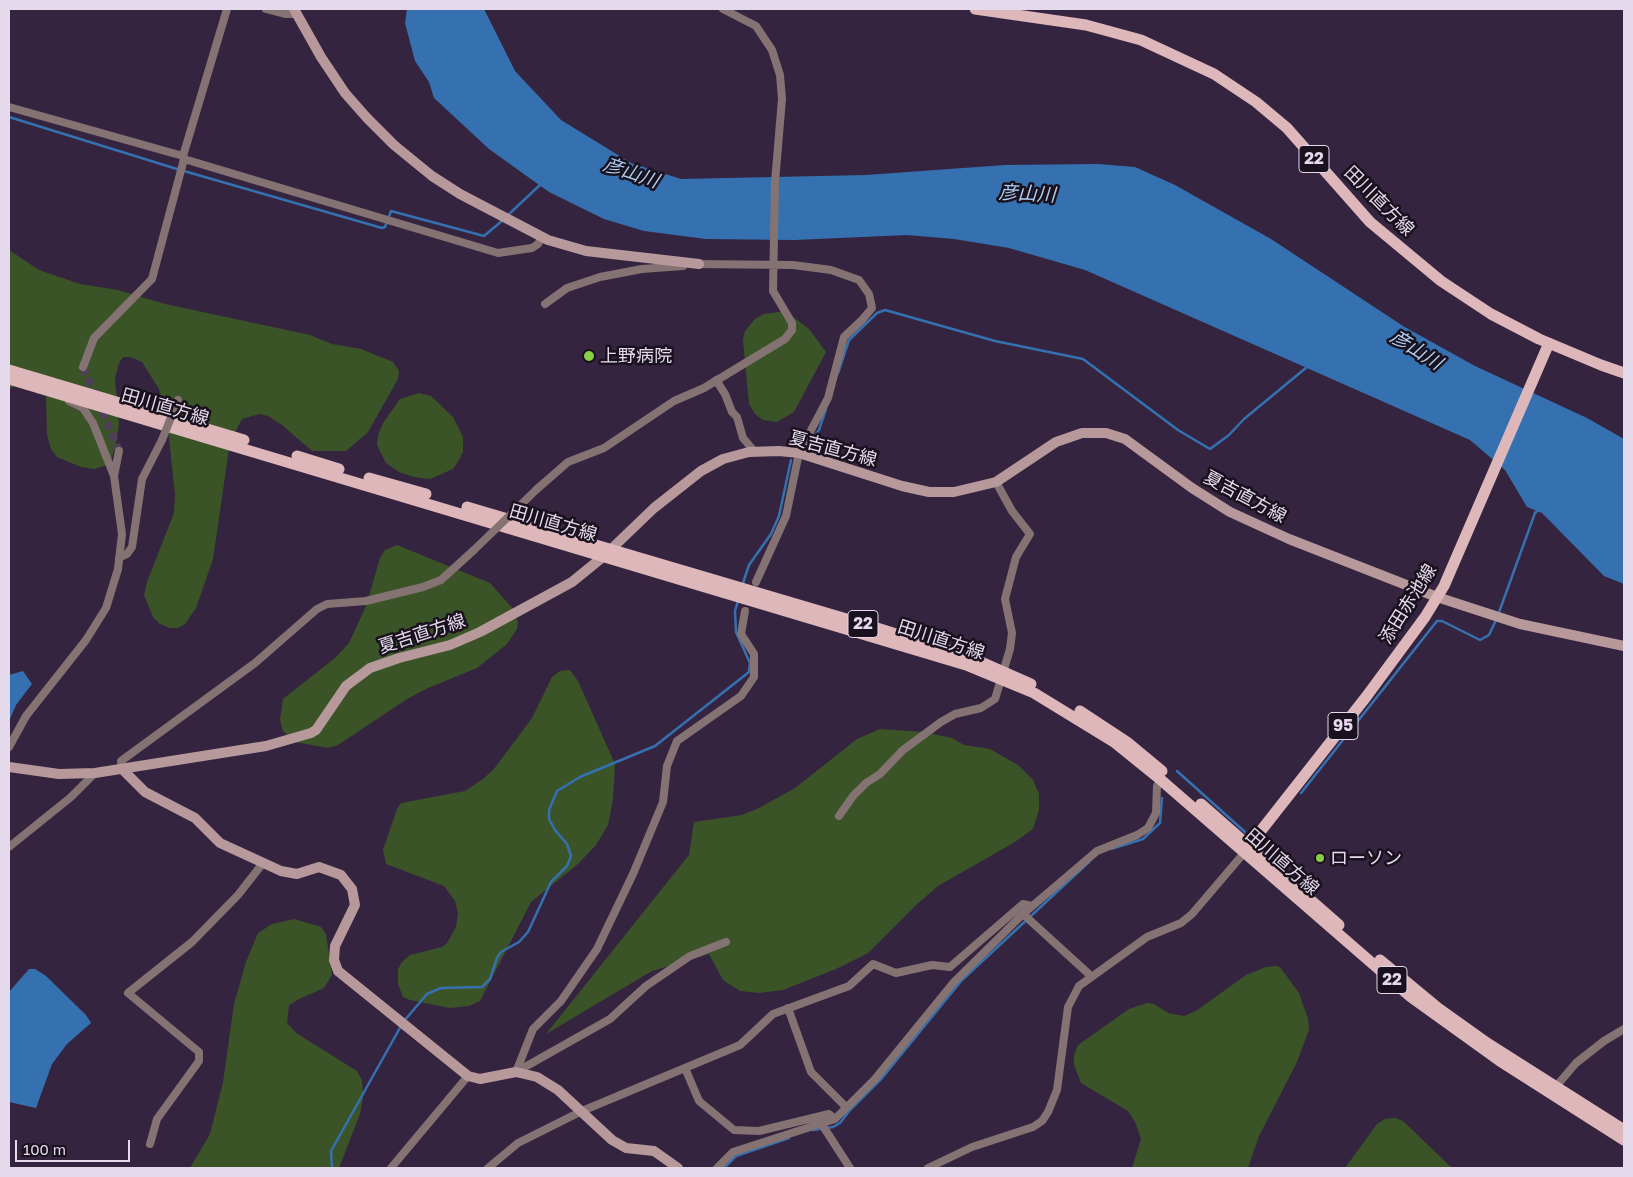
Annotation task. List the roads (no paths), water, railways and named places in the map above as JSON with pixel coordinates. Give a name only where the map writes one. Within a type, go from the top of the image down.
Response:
[{"type":"main road","name":"田川直方線","points":[[976,9],[1086,25],[1141,40],[1214,74],[1256,102],[1287,128],[1370,222],[1400,249],[1441,281],[1547,348],[1624,373]]},
{"type":"main road","points":[[295,11],[345,93],[394,144],[432,176],[460,194],[542,237],[586,251],[699,264]]},
{"type":"main road","name":"添田赤池線","points":[[1246,849],[1366,697],[1425,617],[1444,586],[1547,348]]},
{"type":"main road","name":"田川直方線","points":[[9,370],[607,553]]},
{"type":"main road","name":"田川直方線","points":[[9,379],[607,553],[877,628],[1002,674],[1060,698],[1127,742],[1246,849]]},
{"type":"main road","name":"夏吉直方線","points":[[9,768],[59,774],[122,770],[266,746],[311,733],[327,715],[346,686],[370,668],[399,658],[450,645],[480,632],[572,582],[607,553],[654,508],[701,471],[723,459],[754,452],[779,451],[799,453],[902,486],[929,492],[954,492],[996,482],[1056,442],[1082,434],[1106,433],[1125,439],[1192,488],[1246,520],[1437,597],[1520,624],[1624,646]]},
{"type":"main road","name":"田川直方線","points":[[1002,674],[1065,710],[1114,742],[1438,1008],[1624,1140]]},
{"type":"main road","points":[[122,770],[144,792],[195,818],[220,843],[263,863],[297,874],[319,868],[341,875],[352,889],[356,905],[335,946],[334,960],[338,971],[468,1076],[480,1079],[516,1072],[537,1077],[558,1090],[619,1144],[626,1148],[654,1151],[678,1168]]},
{"type":"main road","name":"田川直方線","points":[[1553,1090],[1624,1130]]},
{"type":"street","points":[[83,367],[94,338],[152,279],[184,157],[227,9]]},
{"type":"street","points":[[266,9],[285,14],[295,11]]},
{"type":"street","points":[[122,770],[121,761],[255,663],[317,609],[327,604],[366,601],[423,587],[441,580],[568,462],[604,448],[674,401],[716,380],[785,339],[792,330],[792,323],[773,291],[772,266],[782,100],[780,75],[772,50],[756,26],[723,9]]},
{"type":"street","points":[[9,107],[184,157],[498,253],[532,248],[538,244],[542,237]]},
{"type":"street","points":[[545,304],[567,288],[600,277],[642,269],[699,264],[793,265],[831,270],[859,280],[868,294],[872,308],[844,337],[828,398],[799,453],[786,516],[756,582]]},
{"type":"street","points":[[716,380],[725,394],[732,412],[737,417],[743,438],[754,452]]},
{"type":"street","points":[[9,747],[26,716],[86,640],[106,608],[119,558],[122,534],[114,476],[93,423],[82,408],[50,392]]},
{"type":"street","points":[[119,558],[127,554],[132,547],[142,479],[162,440],[178,400]]},
{"type":"street","points":[[114,476],[119,451]]},
{"type":"street","points":[[839,816],[853,796],[866,783],[880,774],[903,750],[955,714],[981,708],[995,699],[1010,649],[1012,634],[1005,599],[1016,557],[1030,534],[1012,511],[996,482]]},
{"type":"street","points":[[516,1072],[533,1029],[561,1001],[597,948],[633,874],[663,802],[667,766],[677,741],[741,696],[754,677],[754,654],[741,634],[745,611]]},
{"type":"street","points":[[9,848],[71,797],[95,773]]},
{"type":"street","points":[[717,1168],[733,1152],[835,1119],[875,1079],[954,982],[1027,917],[1032,906],[1097,851],[1137,835],[1148,828],[1156,813],[1157,786],[1161,780]]},
{"type":"street","points":[[928,1168],[972,1146],[1033,1127],[1042,1121],[1057,1090],[1068,1007],[1079,986],[1147,936],[1181,923],[1192,914],[1246,849]]},
{"type":"street","points":[[150,1144],[157,1119],[199,1061],[200,1052],[128,993],[192,942],[238,895],[263,863]]},
{"type":"street","points":[[488,1168],[518,1143],[582,1111],[740,1045],[773,1014],[849,986],[873,964],[896,973],[932,965],[950,968],[1023,904],[1032,906]]},
{"type":"street","points":[[1027,917],[1091,976]]},
{"type":"street","points":[[516,1072],[610,1019],[646,986],[690,956],[726,942]]},
{"type":"street","points":[[788,1008],[811,1072],[846,1107]]},
{"type":"street","points":[[1553,1090],[1576,1063],[1604,1041],[1624,1029]]},
{"type":"street","points":[[685,1068],[699,1101],[734,1130],[759,1131],[828,1114],[835,1119]]},
{"type":"street","points":[[391,1168],[468,1076]]},
{"type":"street","points":[[821,1123],[850,1168]]},
{"type":"water","name":"彦山川","points":[[407,9],[484,9],[515,71],[561,120],[631,163],[681,179],[866,175],[1005,165],[1098,164],[1135,167],[1175,185],[1271,239],[1403,326],[1475,366],[1587,418],[1624,439],[1624,584],[1604,576],[1542,513],[1527,507],[1505,470],[1470,440],[1085,270],[1009,248],[954,239],[907,235],[795,240],[706,239],[644,231],[604,219],[549,192],[489,149],[434,98],[429,82],[415,61],[405,23]]},
{"type":"water","points":[[23,671],[32,684],[16,705],[9,721],[9,675]]},
{"type":"water","points":[[29,969],[35,969],[46,976],[86,1015],[91,1023],[67,1044],[52,1064],[36,1108],[9,1102],[9,992]]},
{"type":"waterway","points":[[9,117],[177,169],[382,228],[385,227],[391,211],[484,236],[503,220]]},
{"type":"waterway","points":[[507,216],[541,184]]},
{"type":"waterway","points":[[838,373],[849,340],[877,313],[885,310],[995,341],[1083,359],[1178,430],[1210,449],[1229,435],[1244,419],[1307,367]]},
{"type":"waterway","points":[[807,445],[819,430],[826,409]]},
{"type":"waterway","points":[[742,586],[749,565],[771,534],[779,516],[791,460]]},
{"type":"waterway","points":[[1498,615],[1535,513],[1539,509]]},
{"type":"waterway","points":[[404,1021],[427,994],[441,988],[482,987],[490,979],[501,952],[519,942],[528,932],[551,882],[567,866],[571,856],[567,844],[555,830],[549,819],[549,810],[557,791],[580,777],[655,746],[749,672],[750,663],[736,632],[735,611],[738,601]]},
{"type":"waterway","points":[[1301,793],[1437,621],[1442,621],[1480,640],[1489,635],[1496,620]]},
{"type":"waterway","points":[[1177,771],[1245,832]]},
{"type":"waterway","points":[[1111,849],[1143,839],[1160,823],[1162,798]]},
{"type":"waterway","points":[[813,1130],[833,1127],[840,1123],[850,1110],[882,1078],[962,980],[1089,862]]},
{"type":"waterway","points":[[332,1168],[331,1151],[401,1026]]},
{"type":"waterway","points":[[724,1168],[736,1156],[789,1138]]},
{"type":"tunnel","points":[[83,367],[119,451]]},
{"type":"place","name":"上野病院","points":[[589,356]]},
{"type":"place","name":"ローソン","points":[[1320,858]]}]
